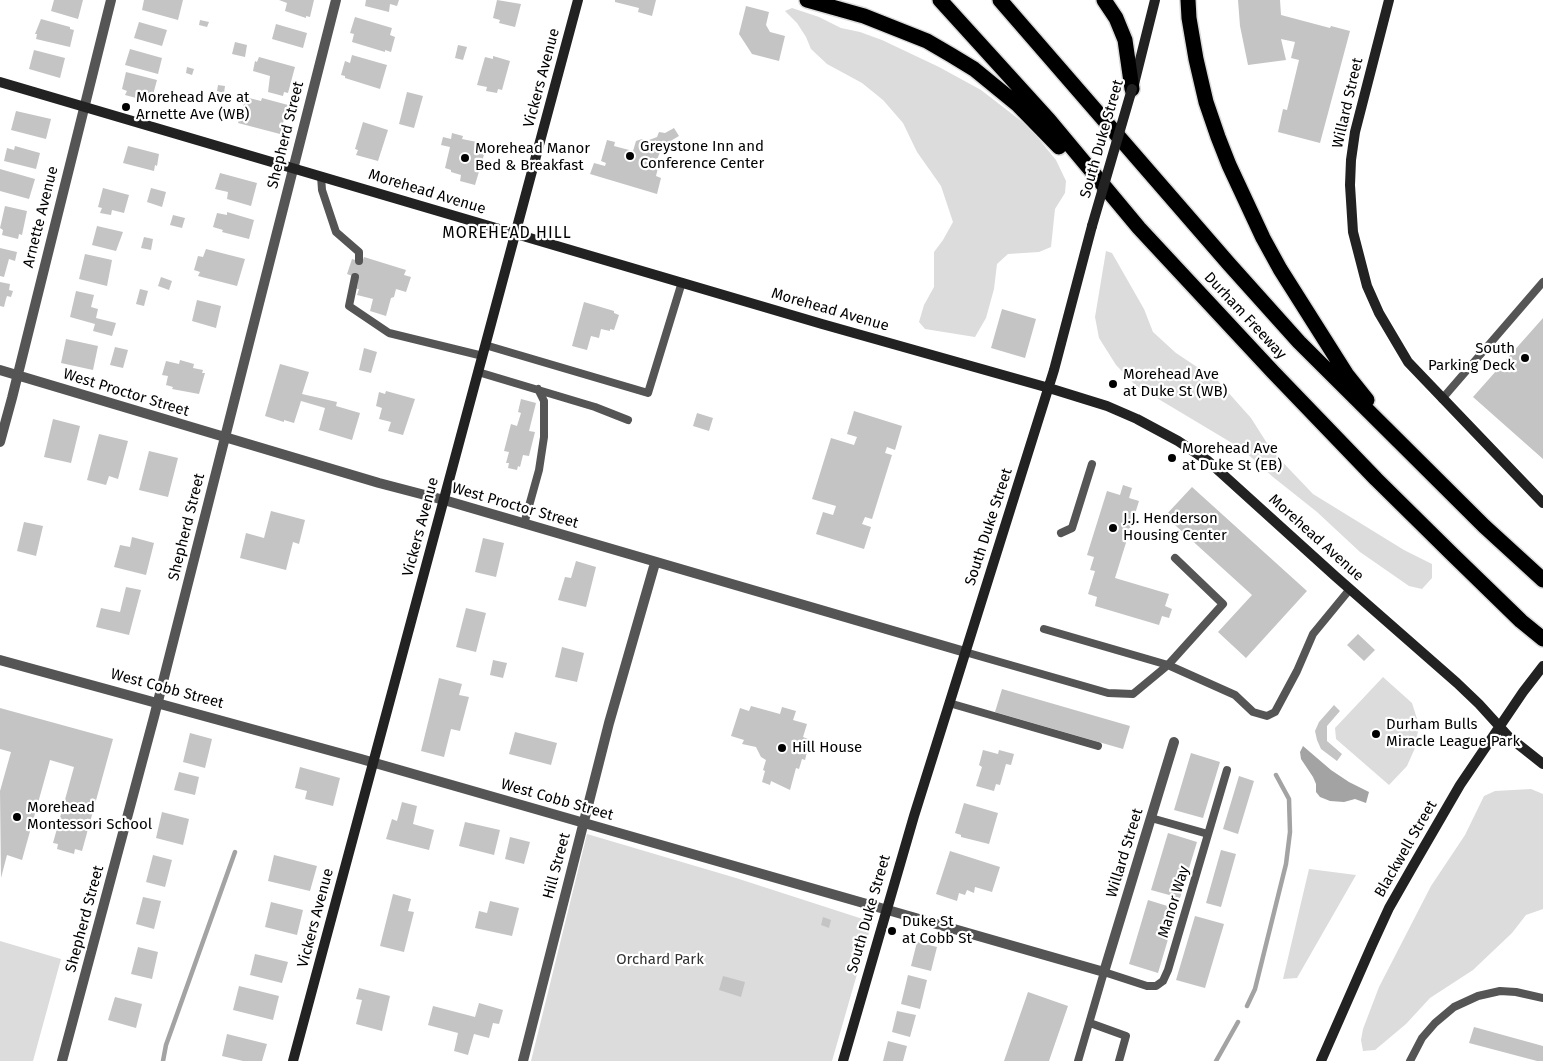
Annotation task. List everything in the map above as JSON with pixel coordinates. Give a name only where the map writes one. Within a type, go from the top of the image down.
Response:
[{"type":"highway","points":[[807,0],[864,16],[896,28],[927,42],[974,69],[1018,105],[1091,182],[1139,228]]},
{"type":"highway","name":"Durham Freeway","points":[[940,0],[1049,120],[1139,228],[1280,379],[1450,553],[1521,621],[1543,639]]},
{"type":"highway","name":"Durham Freeway","points":[[1000,0],[1216,250],[1299,342],[1408,452],[1543,580]]},
{"type":"highway","points":[[1104,0],[1116,18],[1125,40],[1132,90]]},
{"type":"highway","points":[[1188,0],[1194,51],[1206,102],[1218,136],[1263,238],[1280,269],[1347,374],[1408,452]]},
{"type":"street","name":"Arnette Avenue","points":[[0,442],[111,0]]},
{"type":"street","name":"Shepherd Street","points":[[62,1061],[158,702],[336,0]]},
{"type":"street","name":"Vickers Avenue","points":[[293,1061],[578,0]]},
{"type":"street","name":"South Duke Street","points":[[843,1061],[886,910],[949,703],[1049,388],[1092,226],[1132,90],[1155,0]]},
{"type":"street","name":"Willard Street","points":[[1389,0],[1355,132],[1351,160],[1350,185],[1353,232],[1367,286],[1379,313],[1408,362],[1543,503]]},
{"type":"street","name":"Morehead Avenue","points":[[0,82],[1107,406],[1162,432],[1194,452],[1242,491],[1457,683],[1479,704],[1508,737],[1543,764]]},
{"type":"street","name":"West Proctor Street","points":[[0,370],[225,438],[965,652]]},
{"type":"street","name":"Hill Street","points":[[523,1061],[609,723],[655,563]]},
{"type":"street","name":"West Cobb Street","points":[[0,660],[373,762],[1104,972]]},
{"type":"street","name":"Blackwell Street","points":[[1321,1061],[1389,908],[1460,785],[1543,666]]},
{"type":"street","name":"Willard Street","points":[[1104,972],[1174,742]]},
{"type":"lane","points":[[321,176],[322,190],[336,232],[359,252],[359,261]]},
{"type":"lane","points":[[355,277],[349,306],[389,333],[484,350],[648,393],[682,282]]},
{"type":"lane","points":[[1442,399],[1543,282]]},
{"type":"lane","points":[[478,372],[538,389],[628,420]]},
{"type":"lane","points":[[524,524],[539,470],[544,437],[544,401],[538,389]]},
{"type":"lane","points":[[1060,533],[1072,528],[1092,464]]},
{"type":"lane","points":[[965,652],[1108,693],[1133,694],[1168,665],[1223,604],[1174,558]]},
{"type":"lane","points":[[1044,629],[1168,665],[1235,695],[1253,712],[1267,716],[1275,712],[1297,671],[1313,634],[1350,589]]},
{"type":"lane","points":[[949,703],[1098,746]]},
{"type":"lane","name":"Manor Way","points":[[1104,972],[1146,986],[1156,986],[1163,981],[1168,970],[1227,770]]},
{"type":"lane","points":[[1151,818],[1208,834]]},
{"type":"lane","points":[[1078,1061],[1104,972]]},
{"type":"lane","points":[[1410,1061],[1422,1038],[1435,1023],[1454,1007],[1478,996],[1500,991],[1516,992],[1543,998]]},
{"type":"lane","points":[[1090,1023],[1126,1036],[1119,1061]]},
{"type":"green space","points":[[792,8],[819,17],[841,28],[882,40],[939,67],[981,90],[1029,127],[1056,160],[1066,181],[1065,193],[1055,209],[1051,247],[1039,252],[1008,254],[997,264],[994,289],[986,318],[975,337],[925,329],[919,322],[924,305],[934,287],[934,252],[953,222],[941,186],[917,152],[903,123],[883,100],[862,83],[827,64],[811,49],[797,23],[785,11]]},
{"type":"green space","points":[[1106,251],[1112,253],[1144,309],[1153,332],[1176,353],[1218,381],[1251,418],[1272,451],[1313,494],[1404,550],[1432,564],[1432,578],[1422,589],[1409,586],[1360,552],[1317,512],[1273,477],[1242,449],[1135,385],[1116,365],[1099,338],[1095,317]]},
{"type":"green space","name":"Durham Bulls Miracle League Park","points":[[1383,677],[1412,703],[1419,725],[1415,748],[1407,766],[1389,785],[1336,739],[1335,728]]},
{"type":"green space","points":[[1531,789],[1543,794],[1543,909],[1526,915],[1512,933],[1473,970],[1430,998],[1406,1024],[1375,1050],[1363,1051],[1361,1040],[1363,1029],[1379,987],[1431,886],[1465,835],[1484,796],[1495,791]]},
{"type":"green space","name":"Orchard Park","points":[[587,834],[736,878],[872,922],[832,1061],[531,1061]]},
{"type":"green space","points":[[1309,869],[1356,875],[1297,978],[1283,979]]},
{"type":"green space","points":[[0,941],[61,959],[33,1061],[0,1061]]},
{"type":"shaded area","points":[[1303,746],[1331,770],[1369,792],[1366,803],[1355,799],[1344,802],[1330,801],[1320,797],[1316,792],[1316,784],[1313,777],[1301,759],[1300,752]]},
{"type":"building","points":[[54,0],[83,0],[78,19],[51,11]]},
{"type":"building","points":[[144,0],[183,0],[178,20],[142,10]]},
{"type":"building","points":[[279,0],[314,0],[310,17],[306,16],[306,18],[285,11],[287,3]]},
{"type":"building","points":[[366,0],[399,0],[397,6],[390,4],[389,12],[365,6]]},
{"type":"building","points":[[497,0],[521,4],[515,27],[499,23],[500,20],[493,18]]},
{"type":"building","points":[[615,0],[656,0],[652,16],[638,12],[639,8],[615,2]]},
{"type":"building","points":[[1238,0],[1280,0],[1281,15],[1330,28],[1331,26],[1350,31],[1320,143],[1278,132],[1283,109],[1287,110],[1299,60],[1291,58],[1295,42],[1281,39],[1286,60],[1248,65],[1240,26]]},
{"type":"building","points":[[746,6],[769,12],[766,25],[770,32],[785,36],[779,61],[752,54],[739,34]]},
{"type":"building","points":[[355,17],[392,28],[390,35],[395,37],[391,52],[352,42],[354,34],[350,33]]},
{"type":"building","points":[[41,19],[70,27],[70,29],[74,30],[70,47],[36,39],[37,34],[35,34]]},
{"type":"building","points":[[200,20],[209,22],[207,27],[199,25]]},
{"type":"building","points":[[139,22],[167,30],[162,46],[134,38]]},
{"type":"building","points":[[276,24],[307,33],[303,48],[272,39]]},
{"type":"building","points":[[235,42],[247,45],[245,57],[232,54]]},
{"type":"building","points":[[458,45],[467,47],[463,60],[455,58]]},
{"type":"building","points":[[130,49],[162,58],[158,74],[125,65]]},
{"type":"building","points":[[34,50],[65,58],[60,78],[29,69]]},
{"type":"building","points":[[352,55],[387,65],[380,89],[341,75],[345,61],[350,63]]},
{"type":"building","points":[[493,56],[510,61],[502,90],[498,89],[497,93],[486,91],[487,87],[477,85],[485,57],[493,59]]},
{"type":"building","points":[[259,57],[295,67],[288,93],[284,92],[283,96],[268,92],[270,76],[253,71],[255,61],[257,62]]},
{"type":"building","points":[[187,67],[194,69],[192,75],[186,73]]},
{"type":"building","points":[[126,72],[157,80],[151,102],[125,95],[127,91],[122,89]]},
{"type":"building","points":[[218,85],[225,86],[224,93],[217,91]]},
{"type":"building","points":[[407,92],[423,96],[414,128],[399,124]]},
{"type":"building","points":[[249,98],[261,101],[262,98],[288,105],[280,134],[238,123],[245,100],[248,101]]},
{"type":"building","points":[[16,111],[51,119],[46,139],[11,130]]},
{"type":"building","points":[[363,122],[388,130],[378,161],[356,155],[358,150],[355,149]]},
{"type":"building","name":"Greystone Inn and Conference Center","points":[[674,128],[679,136],[662,146],[656,163],[659,164],[656,176],[661,178],[657,194],[590,174],[594,163],[605,166],[606,163],[601,161],[607,140],[615,142],[614,146],[633,151],[636,141],[642,139],[649,140],[657,137],[659,132],[665,133]]},
{"type":"building","name":"Morehead Manor Bed & Breakfast","points":[[452,133],[463,136],[462,139],[477,142],[476,146],[486,148],[475,185],[460,181],[461,175],[445,168],[450,147],[441,145],[443,137],[451,139]]},
{"type":"building","points":[[15,146],[40,153],[36,169],[4,161],[7,148],[14,150]]},
{"type":"building","points":[[128,146],[159,154],[154,171],[123,163]]},
{"type":"building","points":[[0,169],[35,179],[29,199],[0,191]]},
{"type":"building","points":[[220,173],[257,183],[251,206],[227,199],[228,192],[215,189]]},
{"type":"building","points":[[103,188],[129,195],[124,213],[112,210],[111,215],[100,213],[102,208],[98,207]]},
{"type":"building","points":[[151,188],[166,192],[162,207],[147,202]]},
{"type":"building","points":[[5,206],[27,211],[22,235],[19,234],[18,239],[2,235],[3,230],[0,228]]},
{"type":"building","points":[[227,212],[254,220],[249,239],[222,232],[223,230],[213,227],[217,213],[227,215]]},
{"type":"building","points":[[173,215],[185,218],[182,228],[170,225]]},
{"type":"building","points":[[97,226],[123,232],[116,251],[92,245]]},
{"type":"building","points":[[144,237],[153,239],[151,250],[141,248]]},
{"type":"building","points":[[0,248],[17,252],[15,261],[9,259],[4,277],[0,276]]},
{"type":"building","points":[[206,249],[245,259],[237,286],[198,276],[200,272],[194,270],[198,256],[203,257]]},
{"type":"building","points":[[85,254],[112,260],[107,286],[79,279]]},
{"type":"building","points":[[364,257],[406,270],[404,275],[411,277],[406,292],[396,289],[394,297],[391,298],[386,316],[370,311],[373,299],[357,295],[359,289],[357,289],[358,278],[347,274],[352,259],[362,262]]},
{"type":"building","points":[[161,277],[172,281],[169,290],[158,286]]},
{"type":"building","points":[[0,282],[10,284],[9,290],[13,291],[11,297],[7,296],[4,307],[0,306]]},
{"type":"building","points":[[140,289],[148,291],[144,306],[136,304]]},
{"type":"building","points":[[76,291],[94,295],[91,307],[98,309],[96,318],[116,323],[112,336],[93,331],[95,324],[70,317]]},
{"type":"building","points":[[197,300],[221,306],[216,328],[192,321]]},
{"type":"building","points":[[584,302],[614,311],[614,313],[619,315],[614,330],[601,329],[599,338],[591,336],[587,350],[572,346]]},
{"type":"building","points":[[1002,309],[1036,319],[1025,358],[991,348]]},
{"type":"building","name":"South Parking Deck","points":[[1543,318],[1543,459],[1473,397]]},
{"type":"building","points":[[66,339],[98,346],[93,370],[61,363]]},
{"type":"building","points":[[115,347],[128,350],[123,368],[110,365]]},
{"type":"building","points":[[364,348],[377,352],[371,373],[359,370]]},
{"type":"building","points":[[180,360],[194,364],[193,368],[203,370],[202,373],[205,373],[199,394],[172,389],[173,387],[166,385],[168,376],[162,375],[166,361],[179,364]]},
{"type":"building","points":[[280,364],[309,372],[302,394],[337,402],[336,406],[360,413],[352,440],[319,430],[325,408],[301,401],[294,423],[265,416]]},
{"type":"building","points":[[386,391],[415,399],[403,435],[388,431],[391,422],[379,419],[382,408],[376,406],[379,392],[385,394]]},
{"type":"building","points":[[521,399],[536,403],[529,431],[535,432],[529,456],[523,455],[520,467],[518,466],[517,470],[508,468],[509,463],[506,463],[509,452],[504,451],[511,424],[517,426],[521,413],[518,412]]},
{"type":"building","points":[[854,411],[902,426],[895,450],[887,447],[885,453],[892,455],[872,519],[865,517],[862,524],[871,527],[864,549],[816,534],[823,512],[833,515],[836,506],[812,499],[831,438],[854,445],[857,437],[847,434]]},
{"type":"building","points":[[697,413],[713,418],[709,431],[693,426]]},
{"type":"building","points":[[53,419],[80,426],[71,463],[44,457]]},
{"type":"building","points":[[99,434],[128,441],[118,479],[109,476],[106,485],[87,480]]},
{"type":"building","points":[[149,451],[178,458],[168,497],[139,490]]},
{"type":"building","name":"J.J. Henderson Housing Center","points":[[1123,485],[1132,488],[1129,498],[1139,501],[1115,578],[1169,594],[1165,606],[1172,609],[1169,618],[1162,616],[1159,625],[1095,606],[1097,597],[1088,594],[1095,571],[1090,570],[1094,557],[1087,555],[1107,491],[1120,495]]},
{"type":"building","points":[[1192,487],[1307,591],[1246,658],[1218,632],[1252,595],[1165,516]]},
{"type":"building","points":[[271,511],[305,520],[299,544],[293,542],[286,570],[240,558],[246,533],[264,538]]},
{"type":"building","points":[[24,522],[43,526],[36,556],[17,551]]},
{"type":"building","points":[[132,537],[154,543],[146,575],[114,567],[120,545],[130,547]]},
{"type":"building","points":[[483,538],[504,543],[496,577],[475,572]]},
{"type":"building","points":[[576,561],[596,567],[586,607],[558,600],[565,577],[571,578]]},
{"type":"building","points":[[126,587],[141,590],[129,635],[96,627],[101,608],[120,612]]},
{"type":"building","points":[[466,608],[486,613],[476,652],[456,647]]},
{"type":"building","points":[[1358,634],[1375,650],[1364,661],[1347,645]]},
{"type":"building","points":[[562,647],[584,653],[577,682],[555,677]]},
{"type":"building","points":[[493,660],[507,663],[503,678],[490,675]]},
{"type":"building","points":[[439,678],[462,684],[459,695],[469,697],[460,731],[451,729],[444,757],[421,751]]},
{"type":"building","points":[[1002,689],[1130,726],[1123,749],[995,712]]},
{"type":"building","points":[[1334,705],[1340,711],[1327,726],[1327,741],[1342,754],[1337,761],[1321,749],[1315,731],[1319,722]]},
{"type":"building","name":"Hill House","points":[[751,706],[780,714],[782,707],[796,711],[793,720],[807,724],[803,737],[808,739],[805,747],[808,748],[805,760],[802,759],[799,769],[796,768],[790,790],[771,781],[770,785],[762,782],[766,760],[761,757],[756,747],[742,744],[744,740],[731,736],[740,708],[749,711]]},
{"type":"building","name":"Morehead Montessori School","points":[[0,708],[113,739],[82,851],[75,849],[74,854],[57,849],[58,844],[53,843],[74,767],[50,760],[22,860],[7,855],[1,878],[0,791],[11,752],[0,749]]},
{"type":"building","points":[[515,732],[557,743],[551,765],[509,754]]},
{"type":"building","points":[[190,733],[212,739],[205,768],[183,762]]},
{"type":"building","points":[[983,750],[998,754],[999,750],[1014,754],[1011,765],[1006,764],[1000,785],[996,784],[994,791],[976,786],[982,767],[979,765]]},
{"type":"building","points":[[1191,753],[1220,762],[1203,818],[1174,810]]},
{"type":"building","points":[[300,767],[340,778],[333,806],[305,799],[307,791],[295,788]]},
{"type":"building","points":[[179,772],[199,777],[195,795],[174,790]]},
{"type":"building","points":[[1239,776],[1254,781],[1238,834],[1223,829]]},
{"type":"building","points":[[402,802],[417,806],[413,824],[434,830],[429,850],[386,839],[392,819],[397,821]]},
{"type":"building","points":[[964,803],[998,813],[989,844],[961,837],[961,835],[955,833]]},
{"type":"building","points":[[162,812],[189,819],[183,845],[156,838]]},
{"type":"building","points":[[465,822],[500,830],[494,855],[459,846]]},
{"type":"building","points":[[1168,833],[1197,842],[1180,898],[1151,890]]},
{"type":"building","points":[[510,837],[530,842],[524,864],[505,859]]},
{"type":"building","points":[[1221,850],[1236,854],[1221,907],[1206,903]]},
{"type":"building","points":[[950,851],[1000,867],[992,892],[975,887],[974,893],[967,890],[965,895],[959,893],[957,901],[936,894]]},
{"type":"building","points":[[153,855],[172,860],[165,887],[146,882]]},
{"type":"building","points":[[274,855],[317,866],[310,891],[268,881]]},
{"type":"building","points":[[393,894],[411,899],[408,911],[414,912],[404,952],[380,946]]},
{"type":"building","points":[[143,897],[161,901],[154,929],[136,924]]},
{"type":"building","points":[[1148,900],[1177,909],[1158,973],[1129,964]]},
{"type":"building","points":[[490,901],[519,908],[512,936],[475,928],[479,911],[487,913]]},
{"type":"building","points":[[271,902],[303,910],[297,935],[265,927]]},
{"type":"building","points":[[1195,916],[1224,924],[1205,988],[1176,980]]},
{"type":"building","points":[[823,917],[831,920],[829,928],[821,925]]},
{"type":"building","points":[[917,942],[937,947],[931,971],[911,966]]},
{"type":"building","points":[[138,947],[158,952],[152,979],[131,974]]},
{"type":"building","points":[[255,954],[288,962],[282,983],[250,975]]},
{"type":"building","points":[[908,975],[927,980],[920,1009],[901,1004]]},
{"type":"building","points":[[723,976],[745,982],[741,997],[719,990]]},
{"type":"building","points":[[239,986],[279,996],[273,1020],[233,1010]]},
{"type":"building","points":[[359,988],[390,996],[382,1031],[356,1024],[362,1000],[356,999]]},
{"type":"building","points":[[1028,992],[1068,1006],[1049,1061],[1004,1061]]},
{"type":"building","points":[[115,997],[142,1004],[136,1028],[108,1020]]},
{"type":"building","points":[[479,1003],[503,1010],[499,1024],[493,1023],[489,1038],[474,1034],[468,1055],[454,1051],[458,1033],[428,1025],[433,1006],[475,1017]]},
{"type":"building","points":[[897,1011],[916,1015],[910,1037],[892,1032]]},
{"type":"building","points":[[1474,1027],[1543,1046],[1543,1061],[1469,1043]]},
{"type":"building","points":[[227,1034],[267,1044],[262,1061],[243,1061],[222,1056]]},
{"type":"building","points":[[888,1041],[907,1046],[903,1061],[883,1061]]},
{"type":"waterway","points":[[1247,1006],[1255,989],[1286,864],[1290,832],[1289,799],[1276,775]]},
{"type":"waterway","points":[[163,1061],[166,1045],[235,852]]},
{"type":"waterway","points":[[1216,1061],[1238,1022]]},
{"type":"place","name":"Morehead Ave at Arnette Ave (WB)","points":[[126,107]]},
{"type":"place","name":"Greystone Inn and Conference Center","points":[[630,156]]},
{"type":"place","name":"Morehead Manor Bed & Breakfast","points":[[465,158]]},
{"type":"place","name":"South Parking Deck","points":[[1525,358]]},
{"type":"place","name":"Morehead Ave at Duke St (WB)","points":[[1113,384]]},
{"type":"place","name":"Morehead Ave at Duke St (EB)","points":[[1172,458]]},
{"type":"place","name":"J.J. Henderson Housing Center","points":[[1113,528]]},
{"type":"place","name":"Durham Bulls Miracle League Park","points":[[1376,734]]},
{"type":"place","name":"Hill House","points":[[782,748]]},
{"type":"place","name":"Morehead Montessori School","points":[[17,817]]},
{"type":"place","name":"Duke St at Cobb St","points":[[892,931]]},
{"type":"district","name":"MOREHEAD HILL","points":[[507,234]]}]
